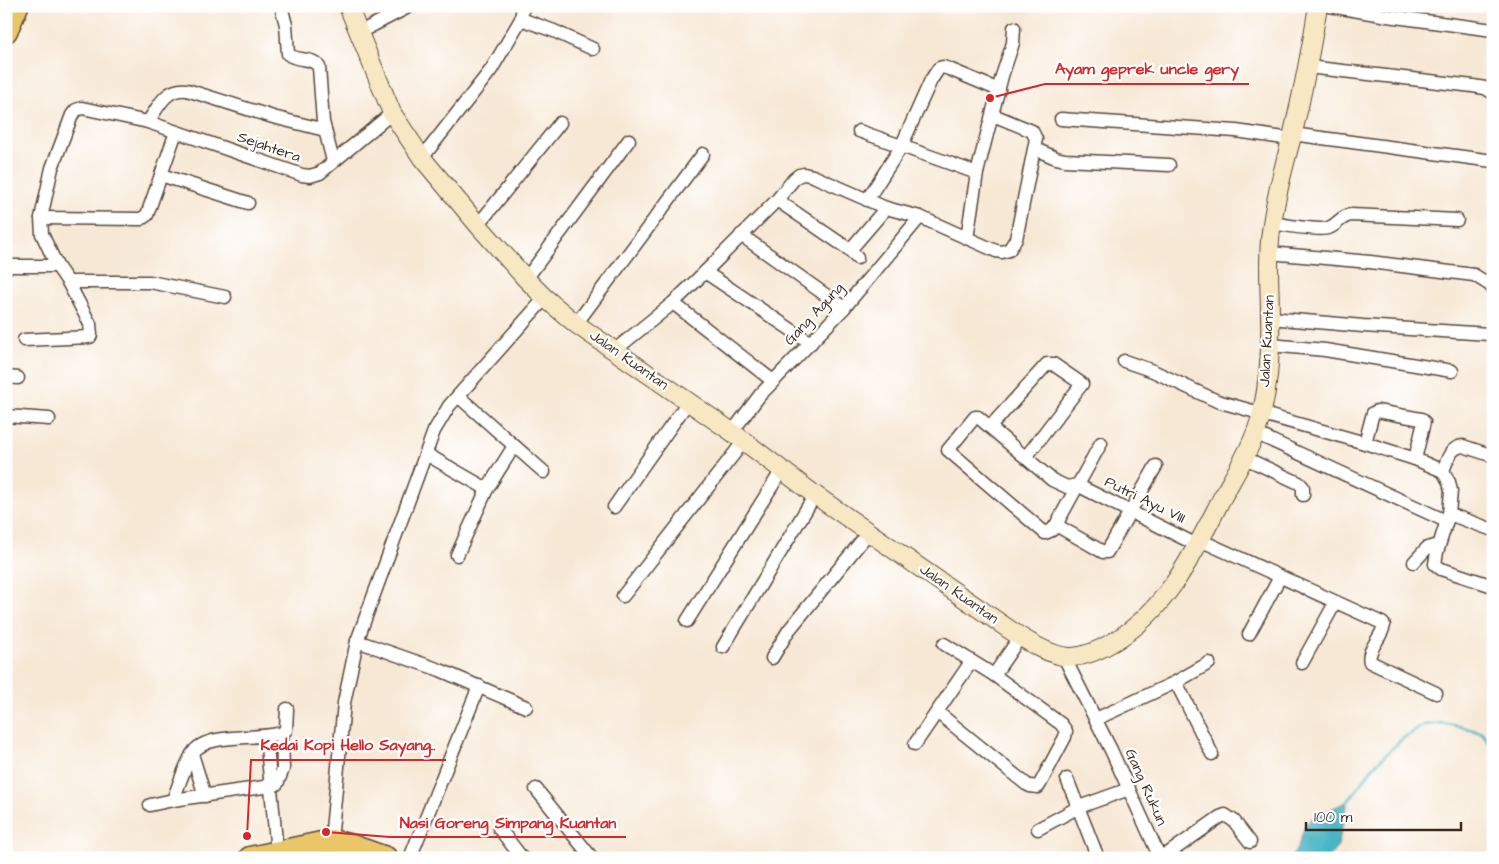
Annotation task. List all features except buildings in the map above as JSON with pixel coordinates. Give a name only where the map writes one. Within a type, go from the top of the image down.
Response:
[{"type":"highway","points":[[6,31],[17,6]]},
{"type":"highway","points":[[250,858],[278,852],[344,848],[386,858]]},
{"type":"street","points":[[281,6],[286,25],[290,56],[312,61],[319,67],[325,130],[333,161]]},
{"type":"street","name":"Jalan Kuantan","points":[[348,6],[392,113],[422,158],[478,225],[545,298],[576,324],[738,436],[815,495],[1020,637],[1064,657],[1092,653],[1126,634],[1146,618],[1174,584],[1199,542],[1255,433],[1262,415],[1270,345],[1269,253],[1272,224],[1278,188],[1308,67],[1318,6]]},
{"type":"street","points":[[358,33],[410,6]]},
{"type":"street","points":[[1330,6],[1493,30]]},
{"type":"street","points":[[422,158],[491,70],[522,13],[593,49]]},
{"type":"street","points":[[968,238],[977,173],[1013,43],[1014,28]]},
{"type":"street","points":[[1308,67],[1473,86],[1485,88],[1493,93]]},
{"type":"street","points":[[867,200],[901,147],[931,80],[939,68],[949,69],[999,90]]},
{"type":"street","points":[[148,122],[169,93],[178,89],[325,130]]},
{"type":"street","name":"Sejahtera","points":[[41,218],[52,168],[72,115],[76,110],[82,108],[148,122],[302,175],[310,176],[320,173],[392,113]]},
{"type":"street","points":[[614,350],[673,302],[777,200],[794,179],[804,174],[813,176],[886,208],[920,218],[1002,252],[1009,250],[1016,239],[1035,149],[1035,134],[993,114]]},
{"type":"street","points":[[1061,119],[1236,131],[1493,161]]},
{"type":"street","points":[[478,225],[560,122]]},
{"type":"street","points":[[859,131],[977,173]]},
{"type":"street","points":[[24,340],[91,336],[90,324],[68,282],[56,266],[42,234],[41,218],[141,219],[147,215],[176,132]]},
{"type":"street","points":[[526,279],[629,140]]},
{"type":"street","points":[[1035,149],[1064,160],[1168,165]]},
{"type":"street","points":[[576,324],[703,154]]},
{"type":"street","points":[[161,175],[248,203]]},
{"type":"street","points":[[777,200],[854,255],[886,208]]},
{"type":"street","points":[[1272,224],[1322,229],[1332,227],[1342,217],[1351,215],[1457,220]]},
{"type":"street","name":"Gang Agung","points":[[623,596],[738,436],[760,395],[844,308],[920,218]]},
{"type":"street","points":[[741,235],[844,308]]},
{"type":"street","points":[[1269,253],[1370,262],[1474,275],[1493,289]]},
{"type":"street","points":[[6,266],[56,266]]},
{"type":"street","points":[[705,272],[811,343]]},
{"type":"street","points":[[68,282],[150,282],[225,297]]},
{"type":"street","points":[[344,848],[344,703],[357,641],[434,431],[449,406],[545,298]]},
{"type":"street","points":[[673,302],[773,381]]},
{"type":"street","points":[[1270,318],[1489,334]]},
{"type":"street","points":[[1270,345],[1325,350],[1452,371]]},
{"type":"street","points":[[1124,361],[1153,371],[1217,401],[1365,443],[1415,459],[1443,471],[1451,491],[1448,518],[1434,560],[1437,566],[1493,586]]},
{"type":"street","points":[[1026,457],[1082,384],[1053,364],[1047,364],[990,427],[979,417],[975,417],[949,448],[949,452],[1045,533],[1052,530],[1056,524],[1101,443]]},
{"type":"street","points":[[458,396],[544,472]]},
{"type":"street","points":[[614,507],[688,402]]},
{"type":"street","points":[[1365,443],[1373,413],[1377,411],[1421,419],[1424,422],[1415,459]]},
{"type":"street","points":[[6,416],[49,419]]},
{"type":"street","name":"Putri Ayu VIII","points":[[990,427],[1052,480],[1063,486],[1077,485],[1130,511],[1382,623],[1384,625],[1383,630],[1369,654],[1370,662],[1436,693]]},
{"type":"street","points":[[1255,433],[1448,518],[1493,530]]},
{"type":"street","points":[[457,555],[487,489],[514,446]]},
{"type":"street","points":[[1443,471],[1452,452],[1457,447],[1462,446],[1493,456]]},
{"type":"street","points":[[426,454],[487,489]]},
{"type":"street","points":[[1243,457],[1299,483],[1303,487],[1303,495]]},
{"type":"street","points":[[1056,524],[1103,552],[1107,552],[1156,466]]},
{"type":"street","points":[[687,621],[782,470]]},
{"type":"street","points":[[723,648],[815,495]]},
{"type":"street","points":[[772,658],[789,630],[869,532]]},
{"type":"street","points":[[1414,562],[1427,548],[1439,545]]},
{"type":"street","points":[[1249,634],[1280,578]]},
{"type":"street","points":[[1302,663],[1336,603]]},
{"type":"street","points":[[994,675],[1020,637]]},
{"type":"street","points":[[357,641],[440,670],[526,707]]},
{"type":"street","points":[[937,712],[1030,786],[1038,787],[1065,737],[1064,728],[994,675],[944,644]]},
{"type":"street","name":"Gang Rukun","points":[[1064,657],[1111,750],[1156,851],[1160,855],[1168,853],[1225,815],[1234,821],[1250,842]]},
{"type":"street","points":[[915,744],[971,662]]},
{"type":"street","points":[[1096,719],[1176,682],[1210,663]]},
{"type":"street","points":[[1176,682],[1212,754]]},
{"type":"street","points":[[410,858],[479,686]]},
{"type":"street","points":[[173,800],[192,754],[198,746],[207,742],[282,733],[286,730],[287,709]]},
{"type":"street","points":[[150,805],[277,784],[283,769],[282,733]]},
{"type":"street","points":[[266,736],[278,852]]},
{"type":"street","points":[[192,754],[205,796]]},
{"type":"street","points":[[1068,779],[1098,858]]},
{"type":"street","points":[[536,789],[592,858]]},
{"type":"street","points":[[1038,829],[1079,807],[1128,789]]},
{"type":"street","points":[[499,828],[522,858]]},
{"type":"water","points":[[1348,801],[1338,845],[1329,858],[1291,858],[1298,847],[1305,825],[1312,818]]},
{"type":"waterway","points":[[1348,801],[1375,765],[1402,739],[1424,725],[1442,723],[1482,733],[1493,746]]},
{"type":"place","name":"Ayam geprek uncle gery","points":[[990,98]]},
{"type":"place","name":"Nasi Goreng Simpang Kuantan","points":[[326,832]]},
{"type":"place","name":"Kedai Kopi Hello Sayang..","points":[[247,836]]}]
